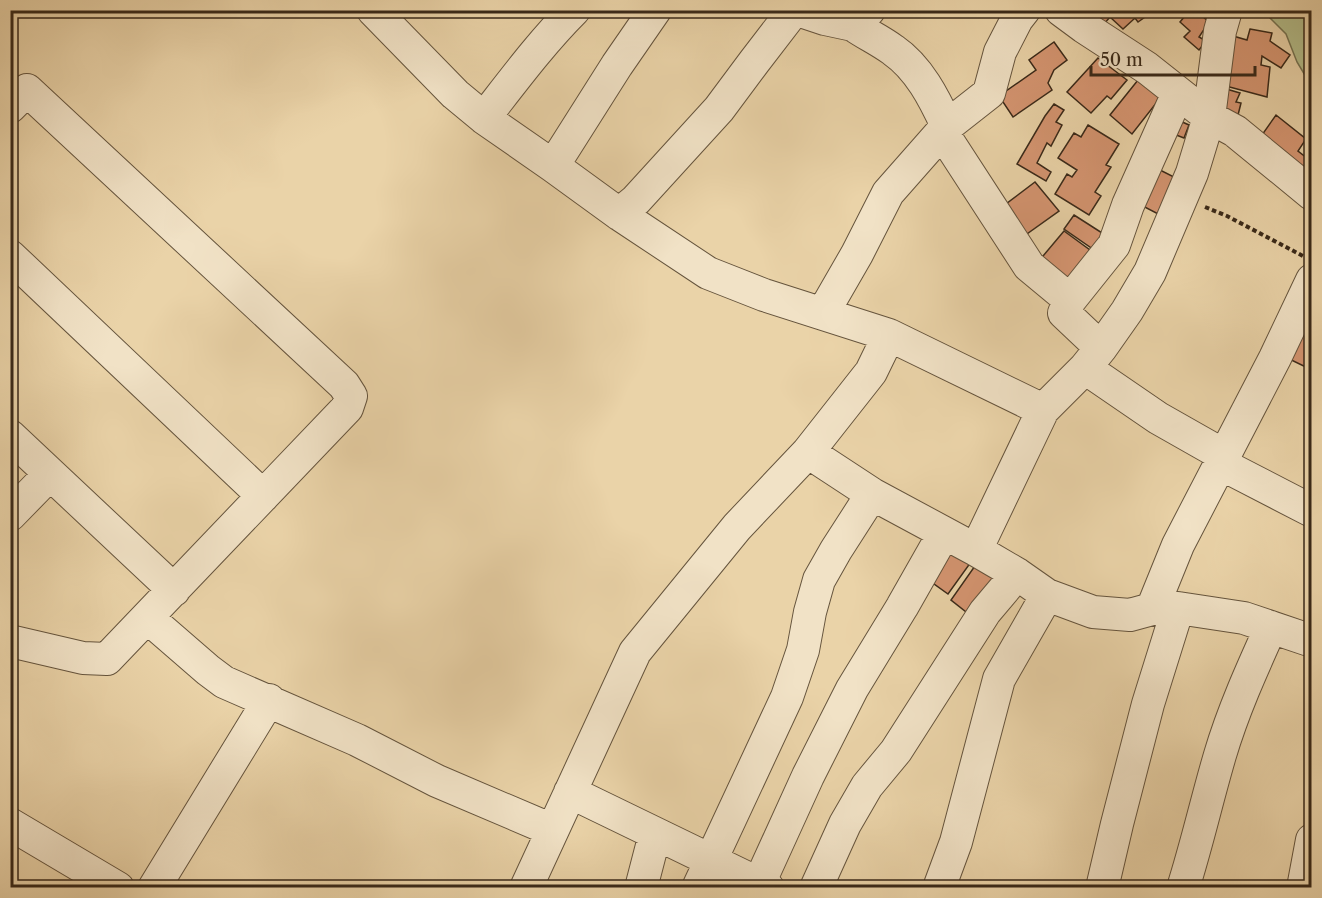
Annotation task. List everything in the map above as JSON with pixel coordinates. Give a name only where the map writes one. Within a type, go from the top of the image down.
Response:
[{"type":"street","points":[[484,118],[574,10]]},
{"type":"street","points":[[553,166],[655,10]]},
{"type":"street","points":[[619,214],[636,200],[719,109],[796,10],[825,19],[861,18],[914,70],[935,100],[944,129],[1029,266],[1070,300]]},
{"type":"street","points":[[823,313],[857,254],[888,192],[944,129],[989,93],[1000,52],[1024,10]]},
{"type":"street","points":[[1061,10],[1147,68],[1209,117],[1235,131],[1311,194]]},
{"type":"street","points":[[976,550],[1043,410],[1093,358],[1127,311],[1150,272],[1192,173],[1209,117],[1220,31],[1226,10]]},
{"type":"street","points":[[379,13],[455,94],[484,118],[619,214],[708,273],[889,335],[1043,410]]},
{"type":"street","points":[[10,641],[83,658],[107,659],[347,408],[351,396],[345,385],[16,91]]},
{"type":"street","points":[[1178,93],[1128,205],[1114,245],[1070,300],[1064,314],[1093,358],[1158,418],[1223,460],[1311,511]]},
{"type":"street","points":[[10,256],[263,496]]},
{"type":"street","points":[[1102,888],[1148,704],[1178,545],[1275,358],[1311,280]]},
{"type":"street","points":[[526,888],[636,652],[737,527],[808,452],[871,372],[889,335]]},
{"type":"street","points":[[10,436],[174,590]]},
{"type":"street","points":[[808,452],[872,494],[976,550],[1047,595],[1093,612],[1130,615],[1165,609],[1244,618],[1311,641]]},
{"type":"street","points":[[10,515],[50,474]]},
{"type":"street","points":[[704,874],[786,697],[803,650],[819,580],[872,494]]},
{"type":"street","points":[[570,792],[655,834],[704,874],[762,886],[808,776],[852,688],[902,607],[944,532]]},
{"type":"street","points":[[816,888],[845,824],[867,786],[896,751],[985,612],[1017,574]]},
{"type":"street","points":[[939,888],[956,842],[999,679],[1047,595]]},
{"type":"street","points":[[148,618],[224,682],[357,740],[437,781],[552,830]]},
{"type":"street","points":[[1183,888],[1231,722],[1270,627]]},
{"type":"street","points":[[154,888],[269,700]]},
{"type":"street","points":[[10,824],[118,888]]},
{"type":"street","points":[[641,888],[655,834]]},
{"type":"street","points":[[1303,888],[1311,840]]},
{"type":"path","points":[[1182,196],[1227,216],[1311,261]]},
{"type":"green space","points":[[1263,11],[1311,11],[1312,79],[1309,82],[1297,62],[1286,34]]},
{"type":"building","points":[[1091,10],[1141,10],[1145,17],[1138,22],[1135,18],[1123,29],[1110,17],[1097,32],[1083,20]]},
{"type":"building","points":[[1190,10],[1195,10],[1209,22],[1199,37],[1206,41],[1199,50],[1184,37],[1190,31],[1180,22]]},
{"type":"building","points":[[1250,29],[1272,33],[1270,41],[1290,55],[1281,68],[1262,56],[1261,65],[1270,67],[1267,97],[1222,85],[1233,36],[1247,40]]},
{"type":"building","points":[[1054,42],[1067,60],[1054,70],[1048,83],[1052,90],[1013,117],[999,96],[1036,70],[1029,60]]},
{"type":"building","points":[[1098,58],[1127,80],[1111,99],[1107,96],[1091,113],[1067,92]]},
{"type":"building","points":[[1138,80],[1161,97],[1132,134],[1110,115]]},
{"type":"building","points":[[1223,88],[1240,93],[1236,102],[1241,103],[1238,115],[1219,111]]},
{"type":"building","points":[[1054,104],[1064,110],[1056,122],[1062,125],[1051,146],[1047,143],[1037,163],[1051,172],[1046,181],[1017,164]]},
{"type":"building","points":[[1276,115],[1306,139],[1298,151],[1312,162],[1312,168],[1303,178],[1257,142]]},
{"type":"building","points":[[1180,121],[1189,125],[1184,138],[1163,130]]},
{"type":"building","points":[[1088,125],[1119,144],[1106,165],[1111,167],[1095,192],[1101,196],[1089,215],[1055,194],[1067,174],[1072,177],[1077,170],[1058,158],[1074,133],[1081,137]]},
{"type":"building","points":[[1150,165],[1180,180],[1162,216],[1133,201]]},
{"type":"building","points":[[1035,182],[1059,211],[1024,236],[1002,207]]},
{"type":"building","points":[[1074,215],[1110,238],[1100,254],[1064,229]]},
{"type":"building","points":[[1064,231],[1090,250],[1073,292],[1038,262]]},
{"type":"building","points":[[1312,313],[1312,370],[1285,357]]},
{"type":"building","points":[[946,544],[971,562],[948,594],[923,576]]},
{"type":"building","points":[[977,563],[1003,582],[975,619],[951,600]]}]
